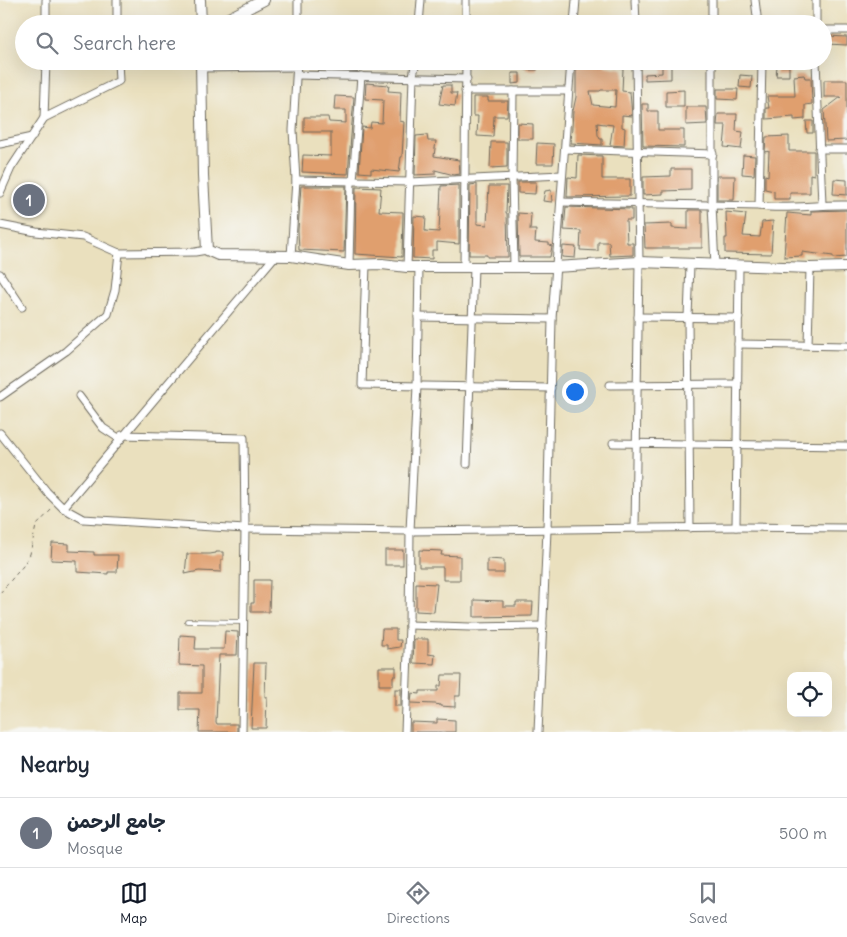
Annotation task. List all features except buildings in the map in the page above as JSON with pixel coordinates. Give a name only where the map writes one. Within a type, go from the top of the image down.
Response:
[{"type":"street","points":[[46,0],[46,15]]},
{"type":"street","points":[[117,0],[117,15]]},
{"type":"street","points":[[200,0],[201,15]]},
{"type":"street","points":[[235,15],[264,0]]},
{"type":"street","points":[[298,0],[298,15]]},
{"type":"street","points":[[420,15],[421,0]]},
{"type":"street","points":[[466,0],[466,15]]},
{"type":"street","points":[[575,15],[576,0]]},
{"type":"street","points":[[635,0],[636,15]]},
{"type":"street","points":[[712,0],[712,15]]},
{"type":"street","points":[[756,0],[757,15]]},
{"type":"street","points":[[816,0],[816,15]]},
{"type":"street","points":[[832,30],[847,30]]},
{"type":"street","points":[[0,193],[11,168],[44,118],[46,70]]},
{"type":"street","points":[[44,118],[119,81],[118,70]]},
{"type":"street","points":[[201,70],[204,219],[207,250]]},
{"type":"street","points":[[290,256],[296,180],[293,130],[297,70]]},
{"type":"street","points":[[313,70],[361,76],[467,79]]},
{"type":"street","points":[[406,267],[414,70]]},
{"type":"street","points":[[466,70],[464,180],[472,318],[467,464]]},
{"type":"street","points":[[538,732],[547,530],[552,319],[570,70]]},
{"type":"street","points":[[635,528],[638,317],[636,70]]},
{"type":"street","points":[[712,70],[712,205],[715,266]]},
{"type":"street","points":[[759,206],[762,70]]},
{"type":"street","points":[[816,70],[822,204]]},
{"type":"street","points":[[349,265],[352,181],[361,76]]},
{"type":"street","points":[[465,91],[568,91]]},
{"type":"street","points":[[513,92],[514,266]]},
{"type":"street","points":[[0,144],[32,137]]},
{"type":"street","points":[[565,149],[713,154]]},
{"type":"street","points":[[820,149],[847,149]]},
{"type":"street","points":[[296,180],[410,182],[562,175]]},
{"type":"street","points":[[561,202],[638,202],[774,208],[822,204],[847,205]]},
{"type":"street","points":[[0,225],[36,232],[84,237],[119,253],[195,252],[207,250],[225,256],[290,256],[349,265],[469,267],[555,266],[638,262],[715,266],[847,267]]},
{"type":"street","points":[[0,397],[66,351],[108,314],[115,290],[119,253]]},
{"type":"street","points":[[60,505],[121,437],[276,255]]},
{"type":"street","points":[[366,264],[362,385],[551,388]]},
{"type":"street","points":[[690,265],[688,317],[690,528]]},
{"type":"street","points":[[405,732],[410,625],[410,531],[417,386],[419,266]]},
{"type":"street","points":[[736,527],[739,266]]},
{"type":"street","points":[[808,345],[810,268]]},
{"type":"street","points":[[0,274],[22,307]]},
{"type":"street","points":[[418,317],[552,319]]},
{"type":"street","points":[[638,317],[738,318]]},
{"type":"street","points":[[738,344],[847,346]]},
{"type":"street","points":[[610,385],[738,384]]},
{"type":"street","points":[[79,396],[103,428],[121,437],[244,438],[245,529],[242,732]]},
{"type":"street","points":[[0,433],[47,492],[60,505],[84,519],[245,529],[410,531],[736,527],[847,528]]},
{"type":"street","points":[[613,443],[847,446]]},
{"type":"street","points":[[410,625],[470,627],[543,626]]},
{"type":"lane","points":[[187,620],[243,622]]},
{"type":"path","points":[[0,593],[23,566],[30,554],[36,526],[60,505]]},
{"type":"place","name":"جامع الرحمن","points":[[29,200]]}]
